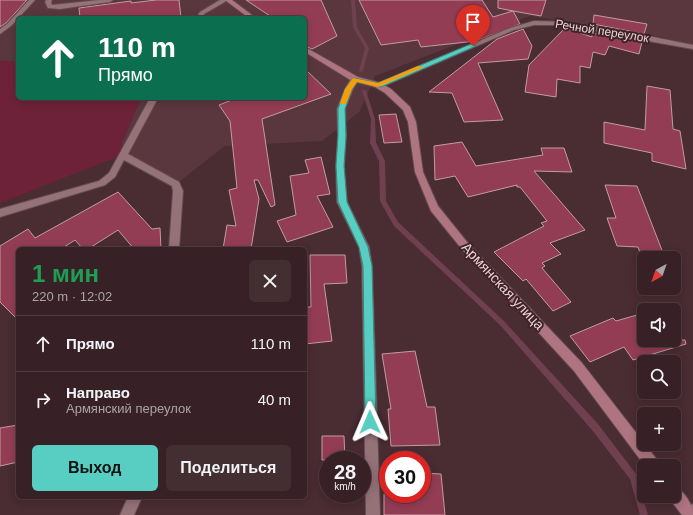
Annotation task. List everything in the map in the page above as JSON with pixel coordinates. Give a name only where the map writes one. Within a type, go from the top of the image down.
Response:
[{"type":"street","points":[[200,16],[225,0]]},
{"type":"street","points":[[228,0],[250,16]]},
{"type":"street","name":"Речной переулок","points":[[378,85],[512,29],[534,23],[557,23],[693,47]]},
{"type":"street","name":"Армянская улица","points":[[307,50],[355,79],[378,85],[388,91],[407,109],[412,122],[419,172],[434,208],[464,245],[578,367],[648,459]]},
{"type":"street","points":[[355,79],[349,89],[341,109],[340,166],[342,202],[364,247],[367,266],[372,515]]},
{"type":"street","points":[[0,214],[102,183],[112,175],[153,100]]},
{"type":"street","points":[[122,155],[176,184],[178,191],[174,247]]},
{"type":"street","points":[[127,515],[134,499]]},
{"type":"street","points":[[681,502],[692,515]]},
{"type":"street","points":[[692,515],[693,511]]},
{"type":"lane","points":[[18,16],[32,0]]},
{"type":"lane","points":[[49,0],[48,2],[50,7],[110,0]]},
{"type":"lane","points":[[0,32],[9,26],[16,18]]},
{"type":"shaded area","points":[[0,0],[693,0],[693,45],[652,35],[530,16],[375,76],[360,111],[322,141],[225,146],[176,184],[122,155],[122,142],[140,100],[307,100],[307,16],[16,16],[16,62],[0,61]]},
{"type":"shaded area","points":[[0,61],[16,62],[16,100],[140,100],[122,142],[122,155],[0,203]]},
{"type":"building","points":[[0,0],[27,0],[6,23],[0,27]]},
{"type":"building","points":[[156,0],[179,0],[181,16],[80,16],[79,8],[131,1],[131,3]]},
{"type":"building","points":[[246,0],[321,0],[337,36],[312,49],[307,47],[307,16],[270,16]]},
{"type":"building","points":[[359,0],[482,0],[493,17],[513,11],[520,24],[476,41],[421,47],[418,40],[381,45]]},
{"type":"building","points":[[498,0],[546,0],[541,16],[498,8]]},
{"type":"building","points":[[594,15],[647,24],[644,34],[593,24]]},
{"type":"building","points":[[565,28],[592,37],[592,33],[642,42],[639,54],[609,46],[605,55],[593,52],[590,68],[580,66],[580,83],[557,79],[556,97],[525,92],[529,65]]},
{"type":"building","points":[[523,29],[532,46],[528,59],[478,63],[503,120],[464,122],[452,93],[429,92],[497,39]]},
{"type":"building","points":[[307,71],[331,94],[262,119],[275,205],[271,207],[258,180],[254,180],[259,199],[251,247],[223,247],[227,225],[236,226],[229,190],[237,188],[230,121],[219,105],[232,100],[307,100]]},
{"type":"building","points":[[647,86],[670,90],[673,129],[680,131],[686,169],[652,161],[652,153],[604,143],[604,122],[645,130]]},
{"type":"building","points":[[396,114],[402,142],[384,143],[379,115]]},
{"type":"building","points":[[462,142],[476,166],[543,155],[541,148],[564,148],[572,172],[534,171],[585,230],[550,243],[561,254],[542,263],[545,266],[542,268],[571,302],[553,311],[526,279],[523,281],[494,252],[544,226],[541,223],[547,221],[520,187],[517,187],[517,185],[468,197],[455,176],[435,180],[434,146]]},
{"type":"building","points":[[321,157],[330,194],[317,196],[333,227],[287,242],[277,221],[296,215],[290,176],[309,173],[305,160]]},
{"type":"building","points":[[605,185],[637,186],[662,251],[639,251],[638,247],[617,246],[607,218],[616,218]]},
{"type":"building","points":[[118,192],[152,229],[160,228],[161,247],[132,247],[118,230],[91,247],[81,247],[75,240],[64,247],[16,247],[16,318],[0,302],[0,246],[28,229],[35,238]]},
{"type":"building","points":[[310,255],[345,255],[347,283],[324,284],[332,341],[307,344],[307,307],[311,307]]},
{"type":"building","points":[[637,315],[637,347],[676,347],[650,355],[637,355],[637,359],[633,360],[624,347],[590,362],[570,336],[613,318],[616,321]]},
{"type":"building","points":[[681,340],[685,340],[686,344],[681,346]]},
{"type":"building","points":[[415,351],[427,407],[435,407],[440,445],[391,446],[388,409],[391,409],[382,354]]},
{"type":"building","points":[[16,425],[16,462],[0,466],[0,428]]},
{"type":"building","points":[[322,436],[344,436],[345,451],[322,451]]},
{"type":"building","points":[[431,473],[441,474],[445,515],[384,515],[384,503],[431,503]]},
{"type":"waterway","points":[[353,0],[355,27],[367,48],[361,71]]},
{"type":"waterway","points":[[364,91],[373,119],[373,143],[382,161],[383,201],[396,224],[502,323],[595,427],[633,477],[644,515]]},
{"type":"slow traffic","points":[[344,103],[349,89],[355,79],[378,85],[420,67]]},
{"type":"route","points":[[370,422],[367,266],[364,247],[342,202],[340,166],[342,136],[341,109],[349,89],[355,79],[378,85],[473,46]]}]
